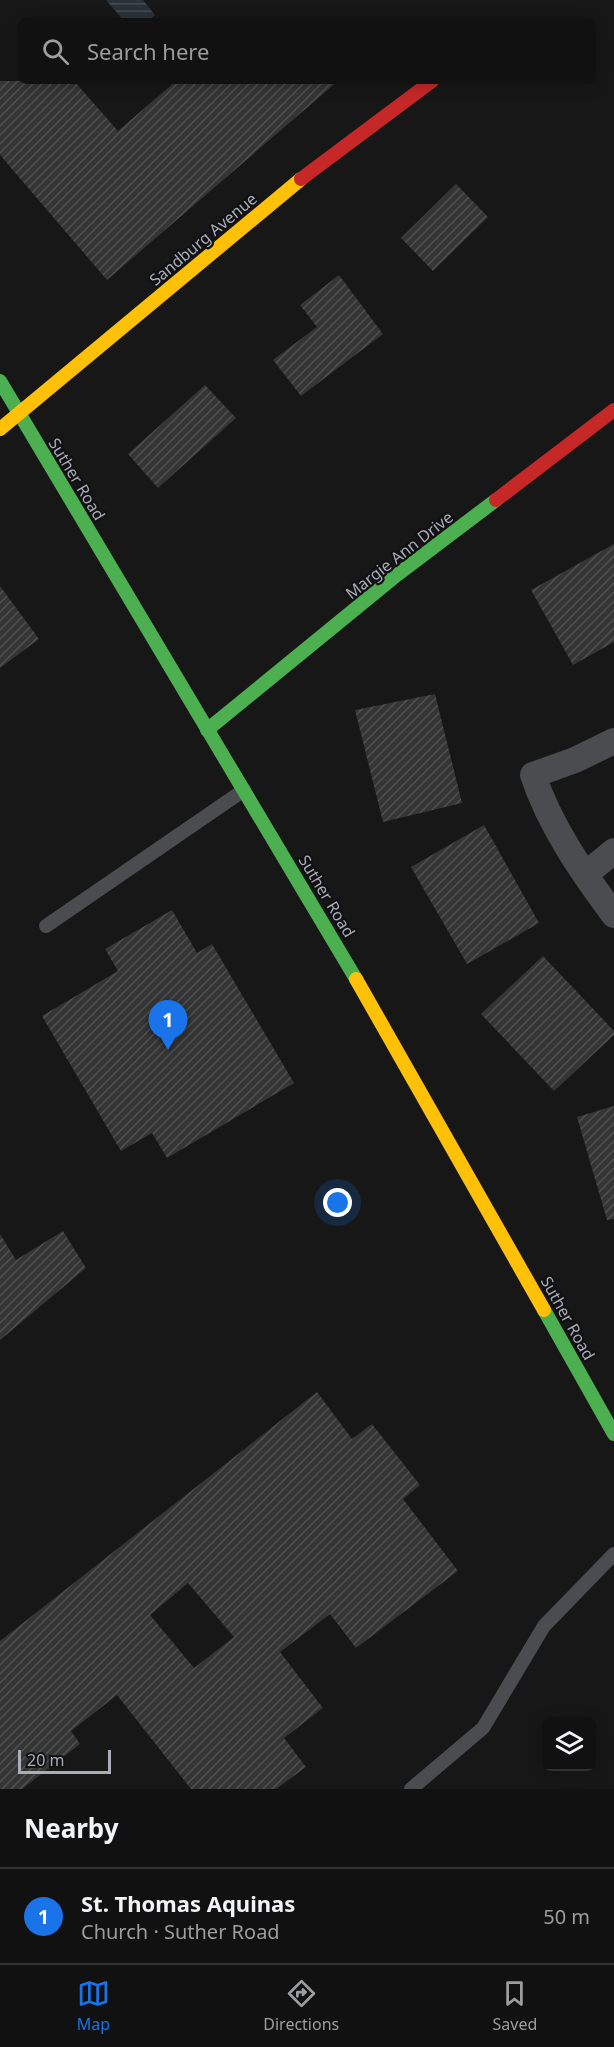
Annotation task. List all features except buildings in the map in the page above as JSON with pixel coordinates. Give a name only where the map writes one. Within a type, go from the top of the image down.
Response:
[{"type":"street","name":"Sandburg Avenue","points":[[0,429],[334,152],[428,84]]},
{"type":"street","name":"Suther Road","points":[[0,381],[346,960],[419,1099],[614,1434]]},
{"type":"street","name":"Margie Ann Drive","points":[[207,730],[393,578],[614,410]]},
{"type":"street","points":[[614,741],[575,760],[533,775],[557,831],[614,915]]},
{"type":"street","points":[[587,873],[614,851]]},
{"type":"lane","points":[[46,926],[244,790]]},
{"type":"lane","points":[[411,1789],[483,1728],[544,1626],[614,1554]]},
{"type":"shaded area","points":[[106,0],[143,0],[155,15],[152,18],[121,18]]},
{"type":"traffic: fast","points":[[0,381],[356,979]]},
{"type":"traffic: fast","points":[[207,730],[393,578],[496,500]]},
{"type":"traffic: fast","points":[[544,1310],[614,1434]]},
{"type":"traffic: slow","points":[[0,429],[301,179]]},
{"type":"traffic: slow","points":[[356,979],[544,1310]]},
{"type":"traffic: jam","points":[[301,179],[428,84]]},
{"type":"traffic: jam","points":[[496,500],[614,410]]},
{"type":"place","name":"St. Thomas Aquinas","points":[[168,1050]]}]
